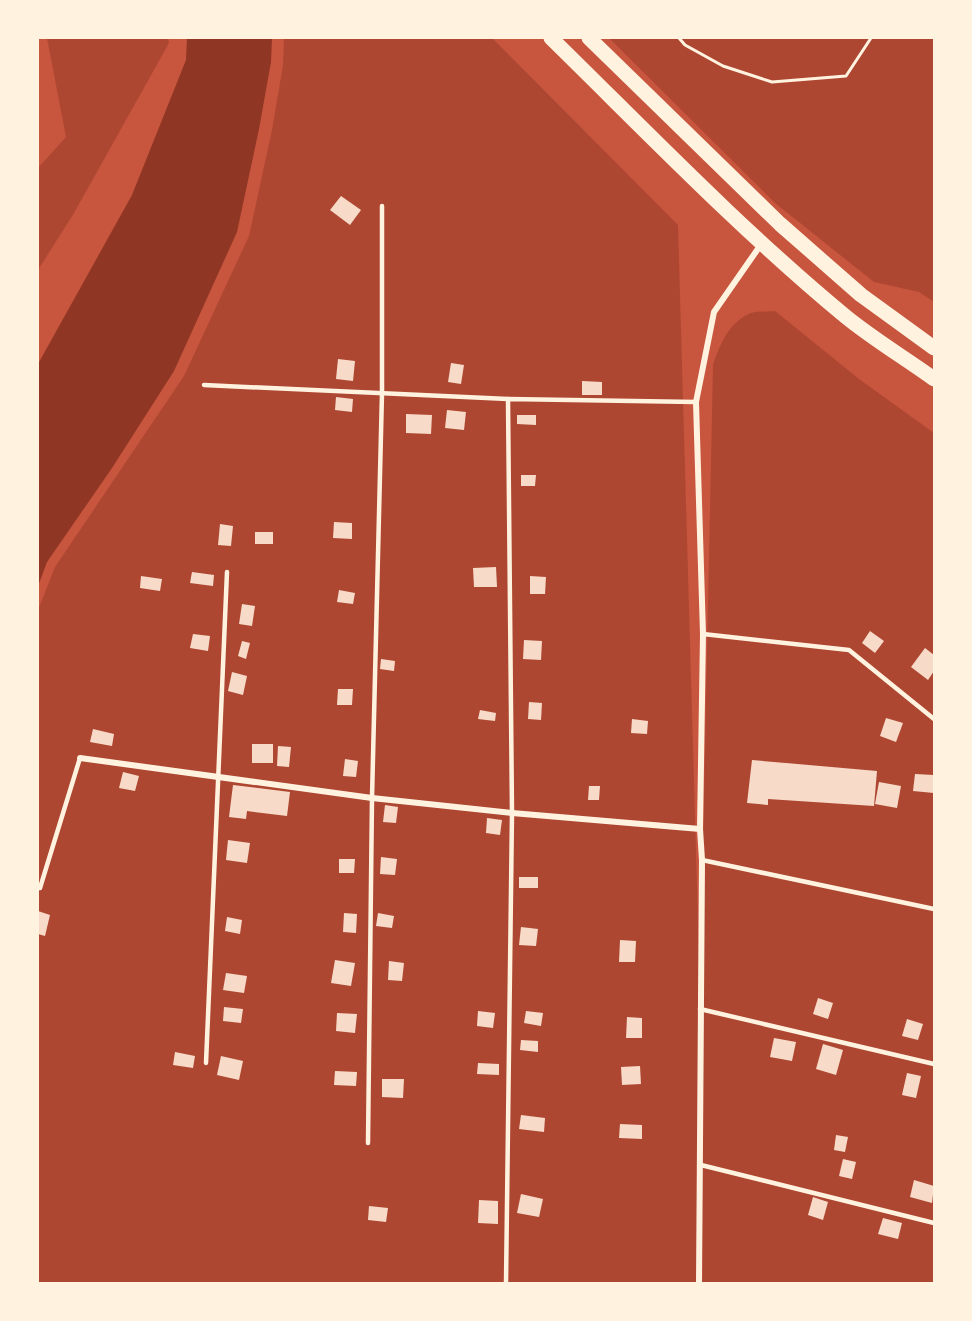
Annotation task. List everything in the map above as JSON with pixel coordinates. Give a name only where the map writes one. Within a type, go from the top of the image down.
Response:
[{"type":"main road","points":[[551,38],[702,187],[782,260],[847,317],[934,379]]},
{"type":"main road","points":[[589,38],[780,224],[861,295],[934,348]]},
{"type":"main road","points":[[762,242],[780,224]]},
{"type":"main road","points":[[782,260],[799,241]]},
{"type":"street","points":[[699,1284],[703,634],[696,402],[714,312],[762,242]]},
{"type":"street","points":[[80,758],[372,798],[700,829]]},
{"type":"lane","points":[[368,1143],[372,798],[382,393],[382,206]]},
{"type":"lane","points":[[204,385],[508,399],[696,402]]},
{"type":"lane","points":[[506,1284],[512,813],[508,399]]},
{"type":"lane","points":[[206,1063],[227,572]]},
{"type":"lane","points":[[703,634],[849,650],[934,719]]},
{"type":"lane","points":[[40,888],[80,758]]},
{"type":"lane","points":[[702,860],[934,909]]},
{"type":"lane","points":[[700,1010],[934,1064]]},
{"type":"lane","points":[[701,1165],[934,1223]]},
{"type":"path","points":[[679,38],[685,45],[723,66],[772,82],[846,76],[872,38]]},
{"type":"shaded area","points":[[47,38],[168,38],[169,43],[74,213],[38,270],[38,168],[66,137]]},
{"type":"shaded area","points":[[187,38],[272,38],[271,62],[259,129],[237,232],[174,371],[112,468],[47,562],[38,586],[38,364],[132,195],[186,60]]},
{"type":"shaded area","points":[[284,38],[492,38],[678,225],[700,991],[713,365],[719,349],[731,328],[743,317],[754,312],[775,311],[859,379],[934,433],[934,1283],[38,1284],[38,610],[55,567],[184,376],[249,236],[272,130],[283,65]]},
{"type":"shaded area","points":[[609,38],[934,38],[934,302],[919,292],[874,282],[775,203]]},
{"type":"building","points":[[341,196],[361,210],[350,225],[330,210]]},
{"type":"building","points":[[338,359],[355,361],[353,381],[336,379]]},
{"type":"building","points":[[451,363],[464,365],[461,384],[448,382]]},
{"type":"building","points":[[582,381],[602,382],[602,395],[582,395]]},
{"type":"building","points":[[336,397],[353,399],[352,412],[335,410]]},
{"type":"building","points":[[447,410],[466,412],[464,430],[445,428]]},
{"type":"building","points":[[406,414],[432,415],[431,434],[406,433]]},
{"type":"building","points":[[517,415],[536,415],[536,425],[517,424]]},
{"type":"building","points":[[521,475],[536,475],[535,486],[521,486]]},
{"type":"building","points":[[334,522],[352,523],[352,539],[333,538]]},
{"type":"building","points":[[220,524],[233,526],[231,546],[218,545]]},
{"type":"building","points":[[255,532],[273,532],[273,544],[255,544]]},
{"type":"building","points":[[496,567],[497,587],[474,587],[473,568]]},
{"type":"building","points":[[192,572],[214,575],[213,586],[190,583]]},
{"type":"building","points":[[141,576],[162,579],[160,591],[140,588]]},
{"type":"building","points":[[530,576],[546,577],[545,594],[530,594]]},
{"type":"building","points":[[339,590],[355,593],[353,604],[337,602]]},
{"type":"building","points":[[242,604],[255,606],[252,626],[239,624]]},
{"type":"building","points":[[870,631],[884,641],[875,653],[862,643]]},
{"type":"building","points":[[193,634],[210,636],[208,651],[190,648]]},
{"type":"building","points":[[524,640],[542,641],[541,660],[523,659]]},
{"type":"building","points":[[242,641],[250,643],[246,659],[238,656]]},
{"type":"building","points":[[925,648],[934,655],[934,671],[928,680],[911,667]]},
{"type":"building","points":[[381,659],[395,661],[394,671],[380,669]]},
{"type":"building","points":[[232,672],[247,676],[243,695],[228,691]]},
{"type":"building","points":[[338,689],[353,689],[352,705],[337,705]]},
{"type":"building","points":[[529,702],[542,703],[541,720],[528,719]]},
{"type":"building","points":[[480,710],[496,713],[495,721],[478,719]]},
{"type":"building","points":[[886,718],[903,723],[896,742],[880,736]]},
{"type":"building","points":[[632,719],[648,721],[647,734],[631,733]]},
{"type":"building","points":[[93,729],[114,734],[112,746],[90,742]]},
{"type":"building","points":[[252,744],[273,744],[273,763],[252,763]]},
{"type":"building","points":[[278,746],[291,747],[289,767],[277,766]]},
{"type":"building","points":[[345,759],[358,761],[356,777],[343,776]]},
{"type":"building","points":[[752,760],[877,771],[874,806],[768,799],[768,805],[747,803]]},
{"type":"building","points":[[123,772],[139,776],[135,791],[119,788]]},
{"type":"building","points":[[915,774],[934,775],[934,793],[913,791]]},
{"type":"building","points":[[879,782],[901,786],[897,808],[875,804]]},
{"type":"building","points":[[233,785],[290,792],[287,816],[247,811],[246,819],[229,817]]},
{"type":"building","points":[[589,786],[600,786],[599,800],[588,800]]},
{"type":"building","points":[[385,805],[398,807],[396,823],[383,822]]},
{"type":"building","points":[[487,818],[502,820],[500,835],[486,833]]},
{"type":"building","points":[[228,840],[250,843],[247,863],[226,860]]},
{"type":"building","points":[[381,857],[397,859],[395,875],[380,874]]},
{"type":"building","points":[[339,859],[355,859],[354,873],[339,873]]},
{"type":"building","points":[[519,877],[538,877],[538,888],[519,888]]},
{"type":"building","points":[[38,911],[50,915],[45,936],[38,934]]},
{"type":"building","points":[[344,913],[357,914],[356,933],[343,932]]},
{"type":"building","points":[[378,913],[394,916],[392,928],[376,926]]},
{"type":"building","points":[[227,917],[242,920],[240,934],[225,931]]},
{"type":"building","points":[[521,927],[538,929],[536,946],[519,945]]},
{"type":"building","points":[[620,940],[636,941],[635,962],[619,962]]},
{"type":"building","points":[[335,960],[355,963],[351,986],[331,983]]},
{"type":"building","points":[[389,961],[404,963],[402,981],[388,980]]},
{"type":"building","points":[[226,973],[247,976],[244,993],[223,990]]},
{"type":"building","points":[[818,998],[833,1003],[828,1019],[813,1014]]},
{"type":"building","points":[[224,1007],[243,1009],[241,1023],[223,1021]]},
{"type":"building","points":[[478,1011],[495,1013],[493,1028],[477,1026]]},
{"type":"building","points":[[526,1011],[543,1013],[541,1026],[524,1023]]},
{"type":"building","points":[[337,1013],[357,1014],[355,1033],[336,1031]]},
{"type":"building","points":[[627,1017],[642,1018],[642,1038],[626,1038]]},
{"type":"building","points":[[907,1019],[923,1024],[918,1040],[902,1036]]},
{"type":"building","points":[[774,1038],[796,1042],[792,1061],[770,1057]]},
{"type":"building","points":[[521,1040],[538,1041],[538,1052],[520,1050]]},
{"type":"building","points":[[823,1044],[843,1050],[836,1075],[816,1069]]},
{"type":"building","points":[[175,1052],[195,1056],[193,1068],[173,1065]]},
{"type":"building","points":[[221,1056],[243,1061],[239,1080],[217,1075]]},
{"type":"building","points":[[478,1063],[499,1064],[499,1075],[477,1074]]},
{"type":"building","points":[[640,1066],[641,1084],[622,1085],[621,1067]]},
{"type":"building","points":[[335,1071],[357,1072],[356,1086],[334,1085]]},
{"type":"building","points":[[907,1073],[921,1076],[916,1098],[902,1095]]},
{"type":"building","points":[[382,1079],[404,1079],[403,1098],[382,1097]]},
{"type":"building","points":[[521,1115],[545,1118],[544,1132],[519,1129]]},
{"type":"building","points":[[620,1124],[642,1125],[642,1139],[619,1138]]},
{"type":"building","points":[[836,1135],[848,1137],[845,1152],[834,1150]]},
{"type":"building","points":[[843,1159],[856,1162],[852,1179],[839,1176]]},
{"type":"building","points":[[914,1180],[934,1186],[932,1203],[910,1197]]},
{"type":"building","points":[[521,1194],[543,1199],[539,1217],[517,1213]]},
{"type":"building","points":[[813,1197],[828,1202],[823,1220],[808,1215]]},
{"type":"building","points":[[479,1200],[498,1201],[498,1224],[478,1223]]},
{"type":"building","points":[[369,1206],[388,1208],[386,1222],[368,1220]]},
{"type":"building","points":[[883,1218],[902,1223],[898,1239],[878,1234]]}]
